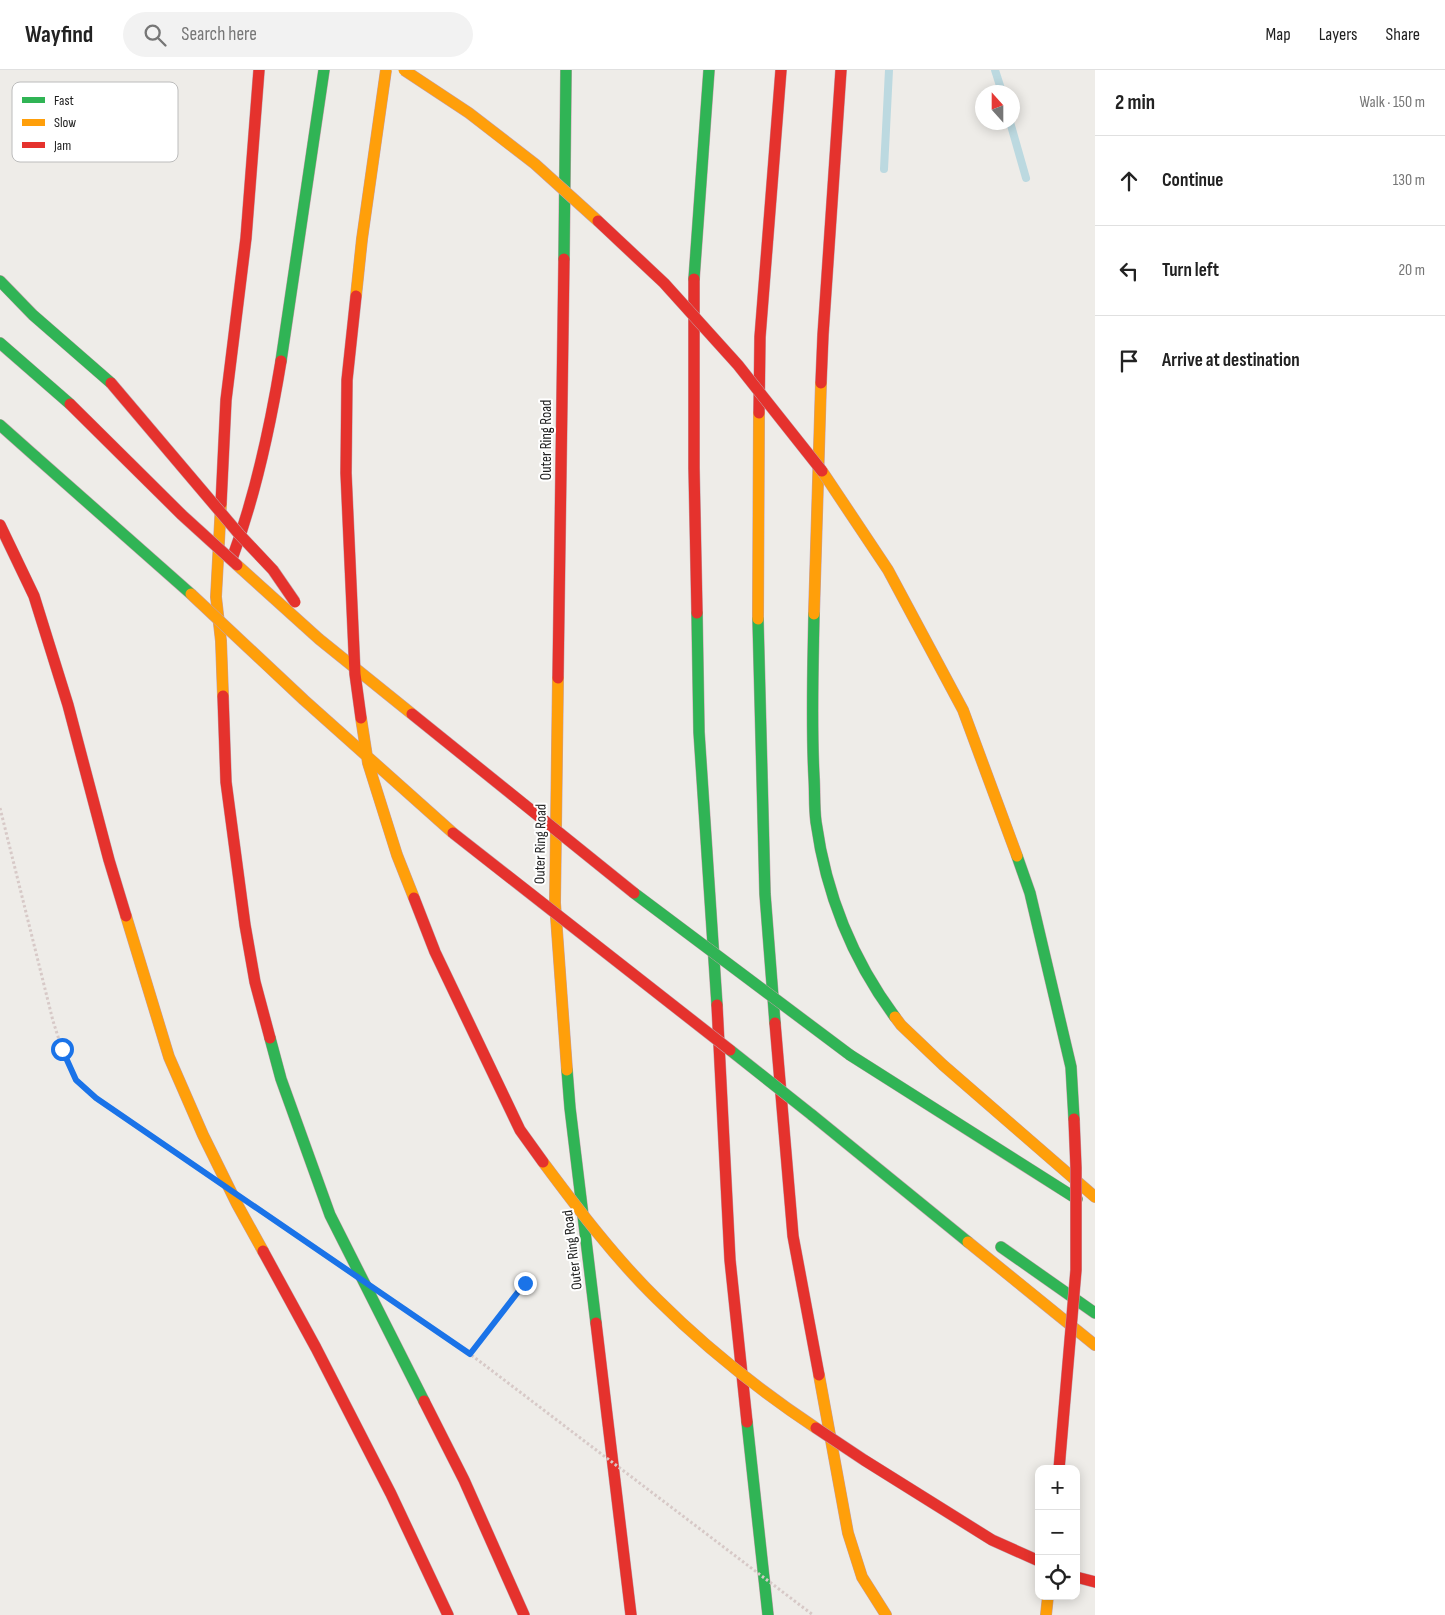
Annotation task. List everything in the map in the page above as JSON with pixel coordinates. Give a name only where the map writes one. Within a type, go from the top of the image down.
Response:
[{"type":"highway","points":[[259,70],[246,238],[226,400],[216,597],[221,641],[226,782],[242,908],[255,982],[281,1079],[330,1215],[464,1480],[524,1615]]},
{"type":"highway","points":[[216,597],[243,529],[261,462],[278,378],[324,70]]},
{"type":"highway","points":[[386,70],[362,239],[347,380],[346,473],[355,674],[368,763],[398,855],[435,952],[520,1130],[606,1243],[656,1299],[719,1356],[790,1410],[864,1460],[992,1540],[1035,1559]]},
{"type":"highway","points":[[404,70],[469,113],[535,164],[598,220],[664,283],[738,365],[817,464],[883,562],[963,710],[1030,893],[1071,1067],[1076,1168],[1076,1270],[1059,1465]]},
{"type":"highway","name":"Outer Ring Road","points":[[566,70],[555,904],[570,1108],[630,1615]]},
{"type":"highway","points":[[709,70],[694,264],[694,468],[699,732],[716,991],[730,1260],[768,1615]]},
{"type":"highway","points":[[781,70],[760,337],[758,614],[765,894],[793,1236],[848,1533],[862,1577],[886,1615]]},
{"type":"highway","points":[[841,70],[823,335],[814,589],[812,741],[816,821],[826,875],[840,920],[858,960],[877,993],[902,1025],[942,1065],[1095,1197]]},
{"type":"highway","points":[[0,281],[33,315],[111,383],[239,534],[273,570],[319,639]]},
{"type":"highway","points":[[0,343],[70,404],[182,515],[319,639],[641,898],[850,1055],[1095,1210]]},
{"type":"highway","points":[[0,425],[193,596],[439,822],[812,1115],[1095,1345]]},
{"type":"highway","points":[[0,525],[34,596],[68,705],[109,860],[169,1057],[203,1135],[237,1204],[316,1348],[382,1477],[448,1615]]},
{"type":"highway","points":[[812,1115],[942,1206]]},
{"type":"highway","points":[[991,1240],[1095,1313]]},
{"type":"highway","points":[[1080,1578],[1095,1582]]},
{"type":"highway","points":[[1046,1615],[1048,1600]]},
{"type":"path","points":[[0,808],[54,1021],[62,1049],[76,1080],[96,1098],[470,1354],[813,1615]]},
{"type":"path","points":[[470,1354],[525,1283]]},
{"type":"waterway","points":[[884,169],[889,70]]},
{"type":"waterway","points":[[995,70],[1000,85]]},
{"type":"waterway","points":[[1012,130],[1026,178]]},
{"type":"traffic: fast","points":[[281,361],[324,70]]},
{"type":"traffic: fast","points":[[564,259],[566,70]]},
{"type":"traffic: fast","points":[[694,279],[709,70]]},
{"type":"traffic: fast","points":[[0,281],[33,315],[111,383]]},
{"type":"traffic: fast","points":[[0,343],[70,404]]},
{"type":"traffic: fast","points":[[0,425],[36,457]]},
{"type":"traffic: fast","points":[[36,457],[191,594]]},
{"type":"traffic: fast","points":[[697,613],[699,732],[717,1005]]},
{"type":"traffic: fast","points":[[814,614],[813,756],[815,816],[821,849],[834,900],[843,925],[866,972],[895,1017]]},
{"type":"traffic: fast","points":[[758,619],[765,894],[775,1023]]},
{"type":"traffic: fast","points":[[1017,856],[1030,893],[1071,1067],[1074,1119]]},
{"type":"traffic: fast","points":[[634,893],[850,1055]]},
{"type":"traffic: fast","points":[[270,1038],[281,1079],[330,1215],[424,1401]]},
{"type":"traffic: fast","points":[[730,1050],[812,1115]]},
{"type":"traffic: fast","points":[[850,1055],[1077,1199]]},
{"type":"traffic: fast","points":[[567,1070],[596,1323]]},
{"type":"traffic: fast","points":[[812,1115],[968,1242]]},
{"type":"traffic: fast","points":[[1001,1247],[1095,1313]]},
{"type":"traffic: fast","points":[[747,1422],[768,1615]]},
{"type":"traffic: slow","points":[[356,296],[362,239],[386,70]]},
{"type":"traffic: slow","points":[[404,70],[469,113],[535,164],[598,221]]},
{"type":"traffic: slow","points":[[814,614],[821,383]]},
{"type":"traffic: slow","points":[[758,619],[759,413]]},
{"type":"traffic: slow","points":[[822,471],[888,570],[963,710],[1017,856]]},
{"type":"traffic: slow","points":[[221,504],[216,597],[221,641],[223,696]]},
{"type":"traffic: slow","points":[[237,565],[319,639],[412,714]]},
{"type":"traffic: slow","points":[[191,594],[304,700],[453,833]]},
{"type":"traffic: slow","points":[[558,678],[555,903],[567,1070]]},
{"type":"traffic: slow","points":[[361,718],[368,763],[397,855],[414,898]]},
{"type":"traffic: slow","points":[[126,916],[169,1057],[203,1135],[237,1204],[263,1251]]},
{"type":"traffic: slow","points":[[895,1017],[943,1065],[1095,1197]]},
{"type":"traffic: slow","points":[[543,1162],[612,1250],[657,1299],[733,1367],[774,1399],[816,1428]]},
{"type":"traffic: slow","points":[[968,1242],[1095,1345]]},
{"type":"traffic: slow","points":[[819,1375],[848,1533],[862,1577],[886,1615]]},
{"type":"traffic: slow","points":[[1046,1615],[1048,1600]]},
{"type":"traffic: jam","points":[[221,504],[226,400],[246,238],[259,70]]},
{"type":"traffic: jam","points":[[759,413],[760,337],[781,70]]},
{"type":"traffic: jam","points":[[821,383],[841,70]]},
{"type":"traffic: jam","points":[[598,221],[664,283],[738,365],[822,471]]},
{"type":"traffic: jam","points":[[558,678],[564,259]]},
{"type":"traffic: jam","points":[[694,279],[694,468],[697,613]]},
{"type":"traffic: jam","points":[[356,296],[347,380],[346,473],[355,674],[361,718]]},
{"type":"traffic: jam","points":[[233,556],[262,460],[281,361]]},
{"type":"traffic: jam","points":[[111,383],[239,534],[273,570],[295,602]]},
{"type":"traffic: jam","points":[[70,404],[182,515],[237,565]]},
{"type":"traffic: jam","points":[[0,525],[34,596],[68,705],[109,860],[126,916]]},
{"type":"traffic: jam","points":[[223,696],[226,782],[245,925],[255,982],[270,1038]]},
{"type":"traffic: jam","points":[[412,714],[634,893]]},
{"type":"traffic: jam","points":[[453,833],[730,1050]]},
{"type":"traffic: jam","points":[[414,898],[435,952],[520,1130],[543,1162]]},
{"type":"traffic: jam","points":[[717,1005],[730,1260],[747,1422]]},
{"type":"traffic: jam","points":[[775,1023],[793,1236],[819,1375]]},
{"type":"traffic: jam","points":[[1059,1465],[1076,1270],[1074,1119]]},
{"type":"traffic: jam","points":[[263,1251],[316,1348],[391,1494],[448,1615]]},
{"type":"traffic: jam","points":[[596,1323],[631,1615]]},
{"type":"traffic: jam","points":[[424,1401],[464,1480],[524,1615]]},
{"type":"traffic: jam","points":[[816,1428],[992,1540],[1035,1559]]},
{"type":"traffic: jam","points":[[1080,1578],[1095,1582]]},
{"type":"route","points":[[62,1049],[76,1080],[96,1098],[470,1354],[525,1283]]}]
